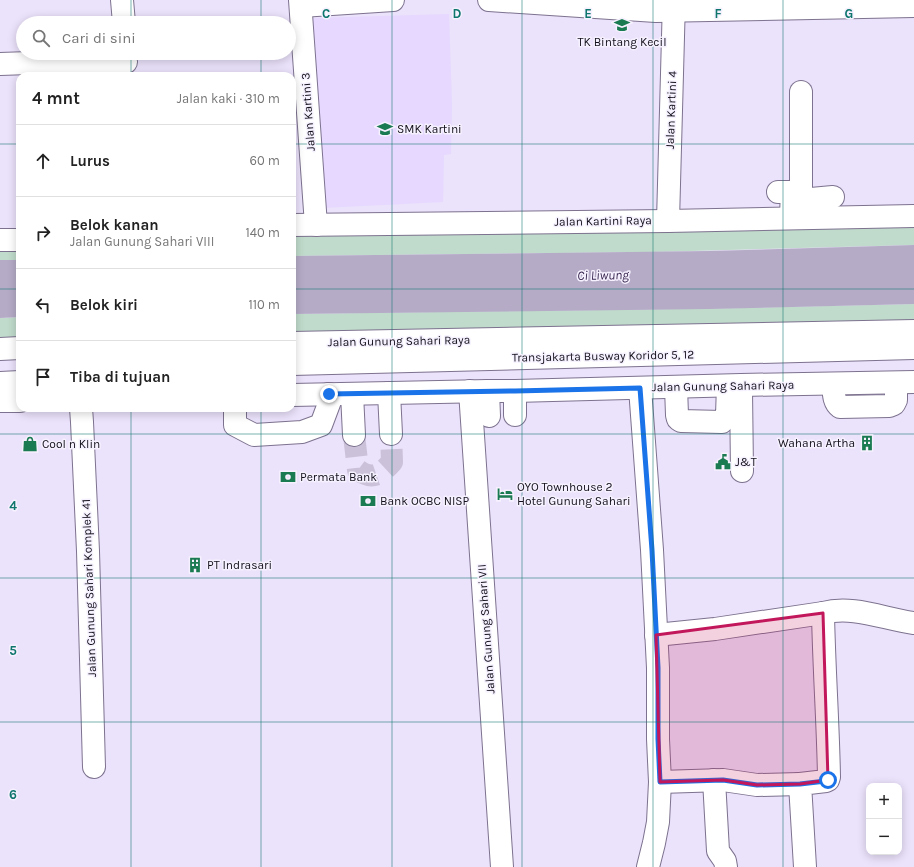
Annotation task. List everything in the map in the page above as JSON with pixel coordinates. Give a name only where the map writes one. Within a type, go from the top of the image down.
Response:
[{"type":"street","points":[[122,0],[123,16]]},
{"type":"street","points":[[300,3],[393,0]]},
{"type":"street","points":[[489,0],[656,11],[674,5],[914,6]]},
{"type":"street","name":"Jalan Kartini 3","points":[[300,3],[316,225]]},
{"type":"street","name":"Jalan Kartini 4","points":[[668,221],[674,5]]},
{"type":"street","points":[[0,64],[29,63],[62,68],[126,64]]},
{"type":"street","points":[[801,92],[801,218]]},
{"type":"street","points":[[778,192],[792,192],[801,218]]},
{"type":"street","points":[[801,218],[811,199],[833,197]]},
{"type":"street","name":"Jalan Kartini Raya","points":[[296,225],[668,221],[914,216]]},
{"type":"street","points":[[0,240],[16,240]]},
{"type":"street","name":"Jalan Gunung Sahari Raya","points":[[296,343],[914,331]]},
{"type":"street","points":[[0,349],[16,348]]},
{"type":"street","name":"Transjakarta Busway Koridor 5, 12","points":[[296,364],[914,348]]},
{"type":"street","name":"Transjakarta Busway Koridor 5, 12","points":[[296,377],[914,363]]},
{"type":"street","points":[[0,369],[16,368]]},
{"type":"street","points":[[0,383],[16,382]]},
{"type":"street","name":"Jalan Gunung Sahari Raya","points":[[296,395],[905,383]]},
{"type":"street","points":[[676,387],[678,419],[681,421],[722,422],[727,415],[735,386]]},
{"type":"street","points":[[735,386],[742,471]]},
{"type":"street","points":[[640,388],[652,550],[658,668],[658,739],[660,782],[658,822],[648,867]]},
{"type":"street","points":[[479,391],[489,416]]},
{"type":"street","name":"Jalan Gunung Sahari VII","points":[[479,391],[502,867]]},
{"type":"street","points":[[515,391],[515,415]]},
{"type":"street","points":[[389,393],[391,434]]},
{"type":"street","points":[[235,412],[235,425],[254,435],[302,432],[321,425],[330,401],[329,394]]},
{"type":"street","points":[[352,394],[354,435]]},
{"type":"street","points":[[0,401],[16,400]]},
{"type":"street","name":"Jalan Gunung Sahari Komplek 41","points":[[81,412],[88,551],[94,767]]},
{"type":"street","points":[[656,635],[715,629],[823,613],[833,610],[860,612],[914,623]]},
{"type":"street","points":[[660,782],[723,780],[757,785],[800,784],[828,780],[828,727],[823,613]]},
{"type":"street","points":[[714,780],[718,851],[725,862],[726,867]]},
{"type":"street","points":[[800,784],[805,867]]},
{"type":"highlighted area","points":[[823,613],[828,780],[800,784],[757,785],[723,780],[660,782],[656,635]]},
{"type":"shaded area","name":"SMK Kartini","points":[[449,14],[452,104],[451,154],[444,155],[443,202],[322,208],[313,18]]},
{"type":"green space","points":[[914,216],[914,245],[654,252],[296,256],[296,225]]},
{"type":"green space","points":[[0,240],[16,240],[16,260],[0,260]]},
{"type":"green space","points":[[914,304],[914,331],[296,343],[296,314],[744,308]]},
{"type":"green space","points":[[16,317],[16,348],[0,349],[0,318]]},
{"type":"water","name":"Ci Liwung","points":[[914,245],[914,304],[710,309],[296,314],[296,256],[709,251]]},
{"type":"water","points":[[0,260],[16,260],[16,317],[0,318]]},
{"type":"tunnel","points":[[354,435],[358,470],[368,475],[376,475],[392,462],[391,434]]},
{"type":"place","name":"TK Bintang Kecil","points":[[622,25]]},
{"type":"place","name":"SMK Kartini","points":[[385,129]]},
{"type":"place","name":"Wahana Artha","points":[[867,443]]},
{"type":"place","name":"Cool n Klin","points":[[30,444]]},
{"type":"place","name":"J&T","points":[[723,462]]},
{"type":"place","name":"Permata Bank","points":[[288,477]]},
{"type":"place","name":"OYO Townhouse 2 Hotel Gunung Sahari","points":[[505,494]]},
{"type":"place","name":"Bank OCBC NISP","points":[[368,501]]},
{"type":"place","name":"PT Indrasari","points":[[195,565]]},
{"type":"route","points":[[329,394],[640,388],[652,550],[658,668],[658,739],[660,782],[723,780],[757,785],[800,784],[828,780]]}]
